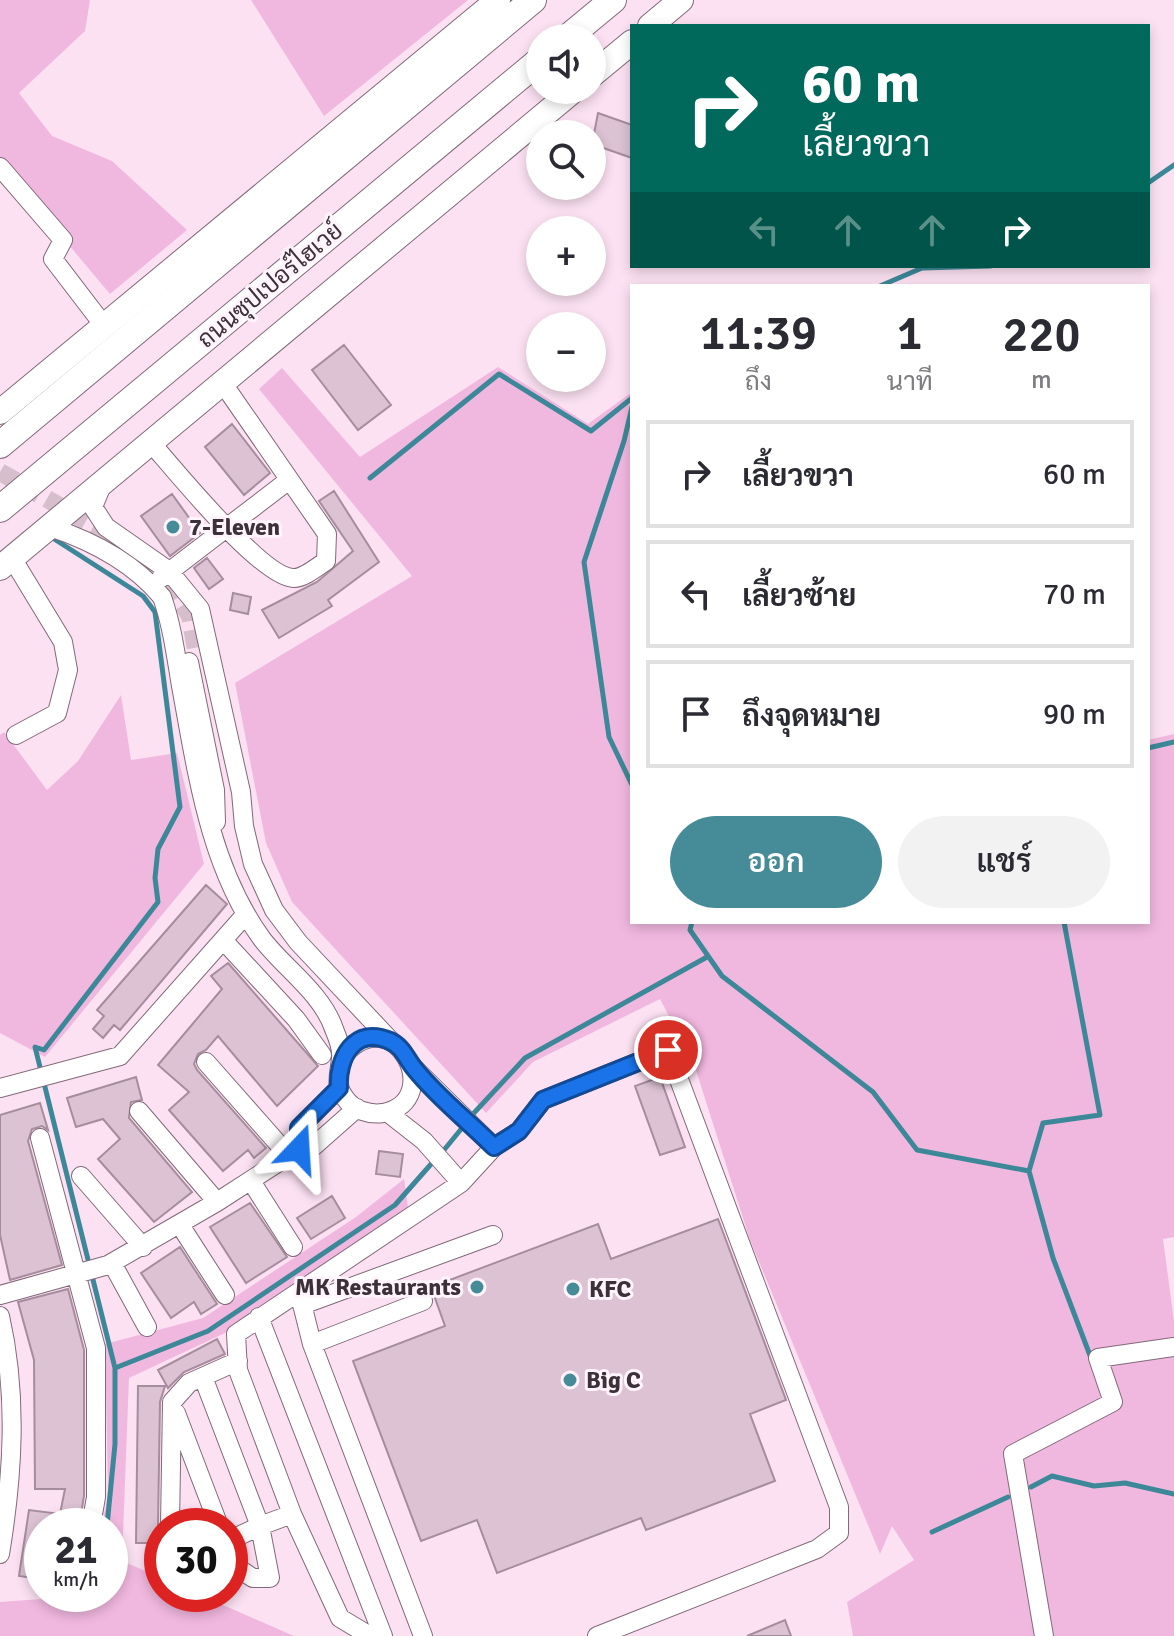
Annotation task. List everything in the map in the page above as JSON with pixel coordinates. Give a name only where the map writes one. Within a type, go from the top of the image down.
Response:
[{"type":"highway","name":"ถนนซุปเปอร์ไฮเวย์","points":[[0,445],[533,0]]},
{"type":"highway","points":[[584,24],[613,0]]},
{"type":"highway","name":"ถนนซุปเปอร์ไฮเวย์","points":[[0,509],[526,72]]},
{"type":"main road","points":[[5,405],[105,327],[498,0]]},
{"type":"main road","points":[[652,24],[681,0]]},
{"type":"main road","points":[[606,63],[630,44]]},
{"type":"main road","points":[[6,563],[224,385],[557,104]]},
{"type":"street","points":[[0,167],[63,240],[53,259],[105,327]]},
{"type":"street","points":[[152,444],[227,530],[284,577],[298,579],[326,561],[327,534],[224,385]]},
{"type":"street","points":[[152,585],[289,480]]},
{"type":"street","points":[[102,485],[93,507],[100,521],[169,571],[200,609],[209,638],[253,864],[274,910],[298,942],[401,1048],[412,1066],[494,1147]]},
{"type":"street","points":[[50,527],[84,539],[141,574],[152,585],[167,612],[202,800],[217,841],[246,914],[263,940],[325,1010],[334,1027],[332,1056]]},
{"type":"street","points":[[6,563],[63,642],[68,670],[57,713],[16,735]]},
{"type":"street","points":[[217,841],[215,790],[191,648],[228,787],[244,826]]},
{"type":"street","points":[[0,1088],[113,1059],[125,1051],[246,914]]},
{"type":"street","points":[[223,940],[332,1056],[338,1069],[339,1088],[357,1108],[369,1114],[387,1112],[404,1100],[412,1084],[412,1066]]},
{"type":"street","points":[[332,1056],[371,1038],[391,1041]]},
{"type":"street","points":[[300,1299],[461,1183],[494,1147],[519,1131],[543,1100],[668,1050],[839,1507],[839,1533],[817,1549],[597,1636]]},
{"type":"street","points":[[206,1062],[294,1152]]},
{"type":"street","points":[[294,1152],[299,1128],[339,1088]]},
{"type":"street","points":[[0,1295],[110,1264],[143,1247],[294,1152],[314,1146],[357,1108]]},
{"type":"street","points":[[139,1111],[217,1202]]},
{"type":"street","points":[[387,1112],[424,1141],[461,1183]]},
{"type":"street","points":[[40,1138],[81,1273],[96,1356],[94,1508]]},
{"type":"street","points":[[81,1176],[143,1247]]},
{"type":"street","points":[[251,1181],[293,1247]]},
{"type":"street","points":[[180,1225],[225,1295]]},
{"type":"street","points":[[370,1636],[340,1618],[292,1514],[238,1370],[236,1334],[259,1317],[300,1299],[493,1235]]},
{"type":"street","points":[[110,1264],[147,1327]]},
{"type":"street","points":[[300,1299],[312,1344],[423,1636]]},
{"type":"street","points":[[312,1344],[423,1301]]},
{"type":"street","points":[[259,1317],[383,1636]]},
{"type":"street","points":[[0,1554],[11,1366],[1,1324]]},
{"type":"street","points":[[1044,1636],[1013,1454],[1113,1402],[1098,1358],[1174,1347]]},
{"type":"street","points":[[170,1508],[172,1402],[189,1383],[238,1361]]},
{"type":"street","points":[[203,1377],[260,1526],[270,1578],[253,1578],[248,1575]]},
{"type":"street","points":[[172,1402],[212,1508]]},
{"type":"street","points":[[248,1532],[292,1514]]},
{"type":"shaded area","points":[[0,0],[90,0],[85,31],[19,93],[52,136],[112,161],[187,230],[110,294],[0,163]]},
{"type":"shaded area","points":[[251,0],[468,0],[324,116]]},
{"type":"shaded area","points":[[498,367],[526,385],[526,392],[537,392],[588,424],[630,393],[630,924],[1150,924],[1150,740],[1174,734],[1174,1237],[1163,1239],[1174,1321],[1174,1636],[853,1636],[847,1602],[914,1560],[892,1526],[880,1554],[750,1240],[694,1064],[660,999],[533,1062],[486,1113],[292,902],[266,843],[235,683],[412,576],[259,389],[282,368],[360,457]]},
{"type":"shaded area","points":[[121,695],[131,760],[177,753],[204,864],[45,1057],[0,1033],[0,735],[4,732],[47,790],[78,761]]},
{"type":"shaded area","points":[[404,1179],[408,1207],[225,1333],[129,1378],[124,1508],[105,1508],[108,1494],[105,1344],[203,1318],[356,1217]]},
{"type":"shaded area","points":[[128,1564],[144,1570],[144,1612],[239,1612],[294,1636],[0,1636],[0,1602],[24,1600],[24,1612],[128,1612]]},
{"type":"building","points":[[598,113],[630,124],[630,157],[606,149],[606,120],[597,120]]},
{"type":"building","points":[[344,345],[391,405],[358,430],[312,370]]},
{"type":"building","points":[[232,424],[270,473],[244,495],[205,447]]},
{"type":"building","points":[[334,491],[379,562],[328,600],[332,606],[279,638],[262,610],[317,582],[353,551],[319,501]]},
{"type":"building","name":"7-Eleven","points":[[172,494],[200,533],[170,556],[141,516]]},
{"type":"building","points":[[207,558],[223,579],[209,589],[194,568]]},
{"type":"building","points":[[233,593],[251,597],[248,614],[230,610]]},
{"type":"building","points":[[206,885],[227,904],[120,1030],[114,1025],[103,1038],[93,1029],[104,1016],[97,1010]]},
{"type":"building","points":[[228,963],[318,1066],[277,1106],[218,1036],[198,1054],[194,1064],[197,1070],[266,1148],[254,1158],[248,1150],[223,1171],[169,1110],[189,1092],[158,1065],[222,989],[211,976]]},
{"type":"building","points":[[136,1077],[142,1100],[131,1102],[129,1118],[192,1192],[154,1222],[98,1159],[120,1139],[103,1119],[76,1127],[67,1098]]},
{"type":"building","points":[[660,1077],[685,1147],[660,1155],[635,1086]]},
{"type":"building","points":[[40,1103],[48,1130],[42,1126],[32,1129],[28,1141],[62,1265],[10,1280],[0,1235],[0,1115]]},
{"type":"building","points":[[379,1151],[403,1154],[400,1177],[376,1174]]},
{"type":"building","points":[[332,1196],[345,1218],[311,1239],[297,1218]]},
{"type":"building","points":[[250,1203],[287,1257],[246,1283],[210,1227]]},
{"type":"building","name":"Big C","points":[[718,1219],[786,1400],[750,1414],[775,1481],[646,1530],[641,1518],[497,1573],[477,1520],[421,1541],[353,1361],[445,1326],[431,1287],[598,1224],[611,1259]]},
{"type":"building","points":[[180,1247],[217,1304],[201,1314],[194,1302],[171,1318],[141,1273]]},
{"type":"building","points":[[68,1289],[84,1350],[82,1508],[61,1508],[65,1489],[35,1489],[34,1360],[18,1302]]},
{"type":"building","points":[[217,1339],[225,1354],[184,1372],[168,1388],[158,1370]]},
{"type":"building","points":[[138,1386],[165,1386],[160,1402],[158,1508],[144,1508],[144,1543],[136,1543]]},
{"type":"building","points":[[24,1543],[24,1577],[19,1576]]},
{"type":"building","points":[[785,1620],[791,1636],[747,1636]]},
{"type":"waterway","points":[[1150,182],[1174,165]]},
{"type":"waterway","points":[[885,284],[922,268]]},
{"type":"waterway","points":[[370,478],[499,374],[591,431],[630,400]]},
{"type":"waterway","points":[[630,416],[584,562],[609,737],[630,781]]},
{"type":"waterway","points":[[48,535],[143,596],[155,612],[180,807],[158,849],[155,878],[158,902],[44,1050],[35,1047],[115,1368],[115,1444],[109,1508]]},
{"type":"waterway","points":[[1150,748],[1174,742]]},
{"type":"waterway","points":[[692,924],[690,930],[722,976],[873,1092],[917,1150],[1029,1171],[1053,1258],[1091,1358]]},
{"type":"waterway","points":[[1029,1171],[1043,1123],[1100,1115],[1064,924]]},
{"type":"waterway","points":[[473,1114],[525,1058],[707,957]]},
{"type":"waterway","points":[[444,1150],[462,1128]]},
{"type":"waterway","points":[[115,1368],[208,1331],[395,1205],[432,1163]]},
{"type":"waterway","points":[[1031,1487],[1052,1476],[1094,1486],[1125,1483],[1174,1494]]},
{"type":"waterway","points":[[932,1532],[1008,1497]]},
{"type":"tunnel","points":[[0,472],[112,536]]},
{"type":"tunnel","points":[[101,534],[145,567],[164,587]]},
{"type":"tunnel","points":[[169,582],[190,616],[196,649]]},
{"type":"place","name":"7-Eleven","points":[[173,527]]},
{"type":"place","name":"MK Restaurants","points":[[477,1287]]},
{"type":"place","name":"KFC","points":[[573,1289]]},
{"type":"place","name":"Big C","points":[[570,1380]]},
{"type":"route","points":[[299,1149],[299,1128],[339,1088],[341,1058],[351,1046],[371,1038],[391,1041],[401,1048],[412,1066],[494,1147],[519,1131],[543,1100],[668,1050]]}]
